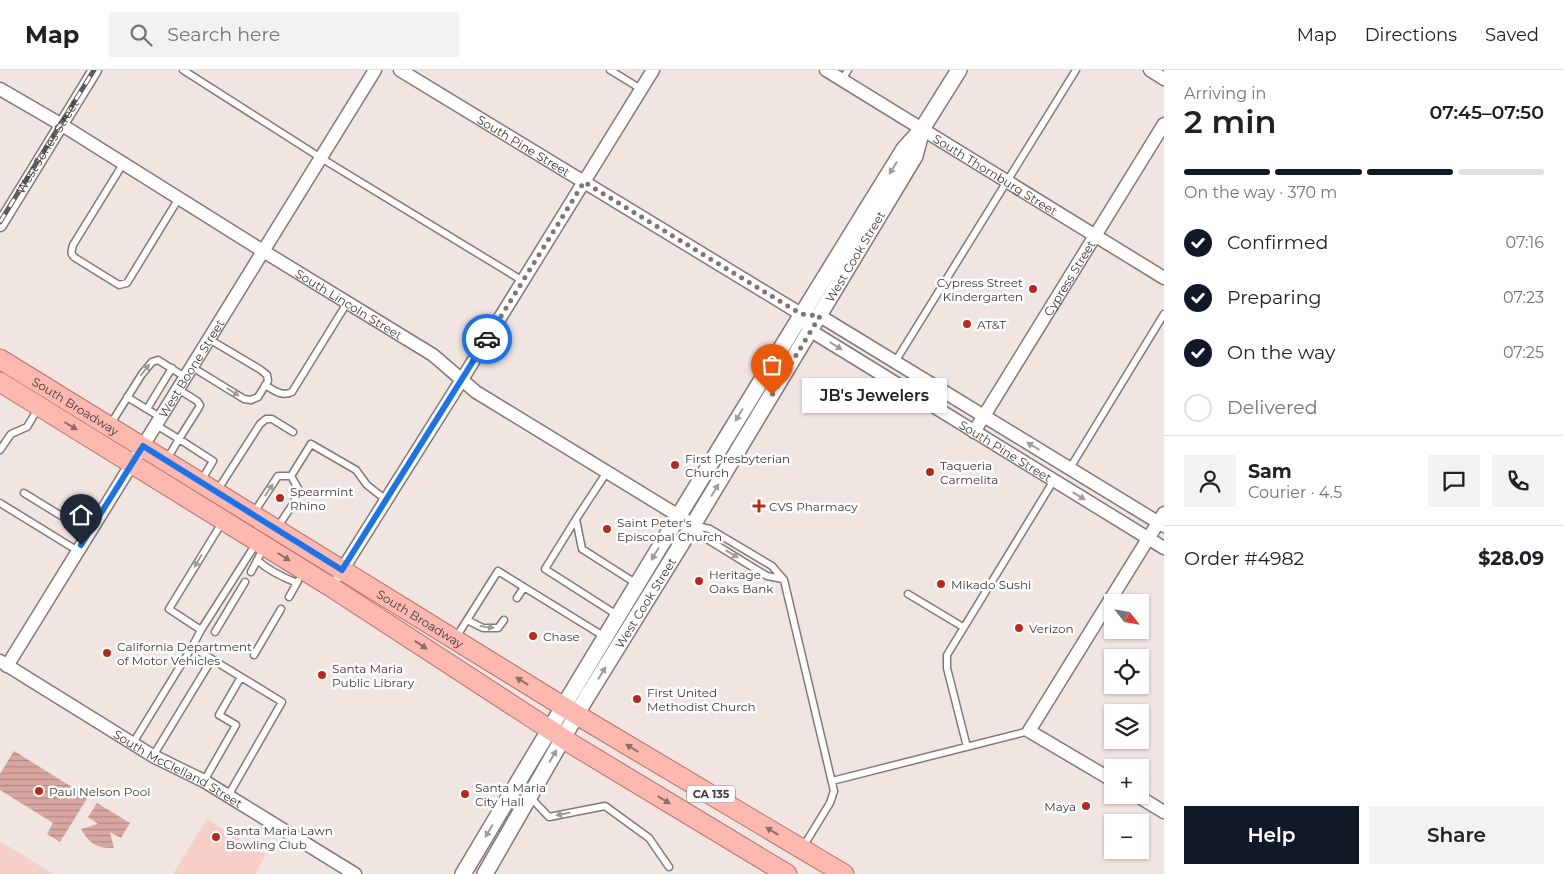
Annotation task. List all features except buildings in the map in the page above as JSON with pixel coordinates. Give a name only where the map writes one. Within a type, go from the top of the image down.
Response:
[{"type":"main road","name":"South Broadway","points":[[0,359],[570,710],[844,874]]},
{"type":"main road","name":"South Broadway","points":[[0,382],[224,520],[260,549],[300,576],[332,587],[556,733],[787,874]]},
{"type":"street","name":"West Jones Street","points":[[0,225],[95,70]]},
{"type":"street","name":"West Boone Street","points":[[3,664],[78,551],[375,70]]},
{"type":"street","name":"South Pine Street","points":[[400,70],[801,314],[820,316],[1070,468],[1162,520]]},
{"type":"street","points":[[332,587],[653,70]]},
{"type":"street","name":"South Thornburg Street","points":[[826,70],[845,75],[922,129],[1164,278]]},
{"type":"street","name":"West Cook Street","points":[[570,710],[605,637],[678,515],[904,149],[922,129],[959,70]]},
{"type":"street","points":[[1150,70],[1164,79]]},
{"type":"street","name":"South Lincoln Street","points":[[0,89],[62,125],[433,355],[476,392],[693,525]]},
{"type":"street","name":"Cypress Street","points":[[974,432],[1164,124]]},
{"type":"street","name":"West Cook Street","points":[[570,710],[693,525],[811,331],[915,156],[922,129]]},
{"type":"street","name":"South Pine Street","points":[[801,314],[811,331],[1164,548]]},
{"type":"street","points":[[1104,775],[1029,731],[1148,538],[1162,520]]},
{"type":"street","name":"South McClelland Street","points":[[3,664],[153,756],[204,781],[356,874]]},
{"type":"street","points":[[463,874],[570,710]]},
{"type":"street","points":[[485,874],[529,797],[556,733]]},
{"type":"street","points":[[1149,803],[1164,812]]},
{"type":"lane","points":[[183,70],[320,158],[523,281]]},
{"type":"lane","points":[[610,70],[641,90]]},
{"type":"lane","points":[[895,362],[1076,70]]},
{"type":"lane","points":[[123,164],[73,245],[72,256],[77,260],[119,285],[127,283],[179,198]]},
{"type":"lane","points":[[266,385],[279,394],[292,392],[347,303]]},
{"type":"lane","points":[[1070,468],[1164,314]]},
{"type":"lane","points":[[109,426],[142,374],[152,362],[158,360],[172,368],[189,372],[244,399],[251,400],[258,397],[268,381],[267,375],[209,339]]},
{"type":"lane","points":[[147,409],[172,368]]},
{"type":"lane","points":[[166,460],[200,404],[178,388]]},
{"type":"lane","points":[[127,397],[147,409],[179,439],[213,461],[200,482]]},
{"type":"lane","points":[[0,450],[11,434],[27,427],[40,406]]},
{"type":"lane","points":[[216,492],[260,424],[266,419],[272,419],[293,432]]},
{"type":"lane","points":[[292,476],[311,444],[356,470],[367,485],[386,500]]},
{"type":"lane","points":[[607,472],[545,569],[618,616]]},
{"type":"lane","points":[[253,514],[278,476],[292,476]]},
{"type":"lane","points":[[277,529],[293,504],[299,490],[292,476]]},
{"type":"lane","points":[[967,746],[947,668],[947,655],[1054,480]]},
{"type":"lane","points":[[24,493],[88,533]]},
{"type":"lane","points":[[0,504],[78,551]]},
{"type":"lane","points":[[576,518],[582,549],[637,584]]},
{"type":"lane","points":[[201,630],[169,608],[224,520]]},
{"type":"lane","points":[[693,525],[710,529],[772,566],[784,580],[834,791],[830,803],[802,848]]},
{"type":"lane","points":[[693,525],[705,538],[767,576],[784,580]]},
{"type":"lane","points":[[251,572],[260,549]]},
{"type":"lane","points":[[133,743],[201,630],[260,549]]},
{"type":"lane","points":[[455,639],[498,571],[605,637]]},
{"type":"lane","points":[[288,597],[300,576]]},
{"type":"lane","points":[[215,632],[245,582]]},
{"type":"lane","points":[[517,598],[524,587]]},
{"type":"lane","points":[[908,594],[963,627]]},
{"type":"lane","points":[[254,655],[281,609]]},
{"type":"lane","points":[[467,620],[484,628],[498,628],[504,620]]},
{"type":"lane","points":[[192,646],[282,702],[228,796]]},
{"type":"lane","points":[[153,756],[212,659]]},
{"type":"lane","points":[[204,781],[236,725],[219,715],[240,677]]},
{"type":"lane","points":[[832,781],[1029,731]]},
{"type":"lane","points":[[529,797],[548,817],[605,806],[649,838],[669,866]]},
{"type":"shaded area","points":[[14,751],[88,797],[60,842],[47,834],[53,823],[0,790],[0,774]]},
{"type":"shaded area","points":[[97,803],[130,823],[121,838],[110,832],[114,848],[94,844],[81,829],[98,824],[88,817]]},
{"type":"shaded area","name":"Santa Maria Lawn Bowling Club","points":[[207,819],[266,855],[255,874],[173,874]]},
{"type":"shaded area","points":[[0,841],[53,874],[0,874]]},
{"type":"railway","points":[[0,222],[94,70]]},
{"type":"way so far","points":[[487,339],[584,182],[801,314],[820,316],[772,395]]},
{"type":"place","name":"Cypress Street Kindergarten","points":[[1033,289]]},
{"type":"place","name":"AT&T","points":[[967,324]]},
{"type":"place","name":"JB's Jewelers","points":[[772,395]]},
{"type":"place","name":"First Presbyterian Church","points":[[675,465]]},
{"type":"place","name":"Taqueria Carmelita","points":[[930,472]]},
{"type":"place","name":"Spearmint Rhino","points":[[280,498]]},
{"type":"place","name":"CVS Pharmacy","points":[[759,506]]},
{"type":"place","name":"Saint Peter's Episcopal Church","points":[[607,529]]},
{"type":"place","name":"Heritage Oaks Bank","points":[[699,581]]},
{"type":"place","name":"Mikado Sushi","points":[[941,584]]},
{"type":"place","name":"Verizon","points":[[1019,628]]},
{"type":"place","name":"Chase","points":[[533,636]]},
{"type":"place","name":"California Department of Motor Vehicles","points":[[107,653]]},
{"type":"place","name":"Santa Maria Public Library","points":[[322,675]]},
{"type":"place","name":"First United Methodist Church","points":[[637,699]]},
{"type":"place","name":"Paul Nelson Pool","points":[[39,791]]},
{"type":"place","name":"Santa Maria City Hall","points":[[465,794]]},
{"type":"place","name":"Maya","points":[[1086,806]]},
{"type":"place","name":"Santa Maria Lawn Bowling Club","points":[[216,837]]},
{"type":"route","points":[[81,545],[143,446],[342,570],[487,339]]}]
